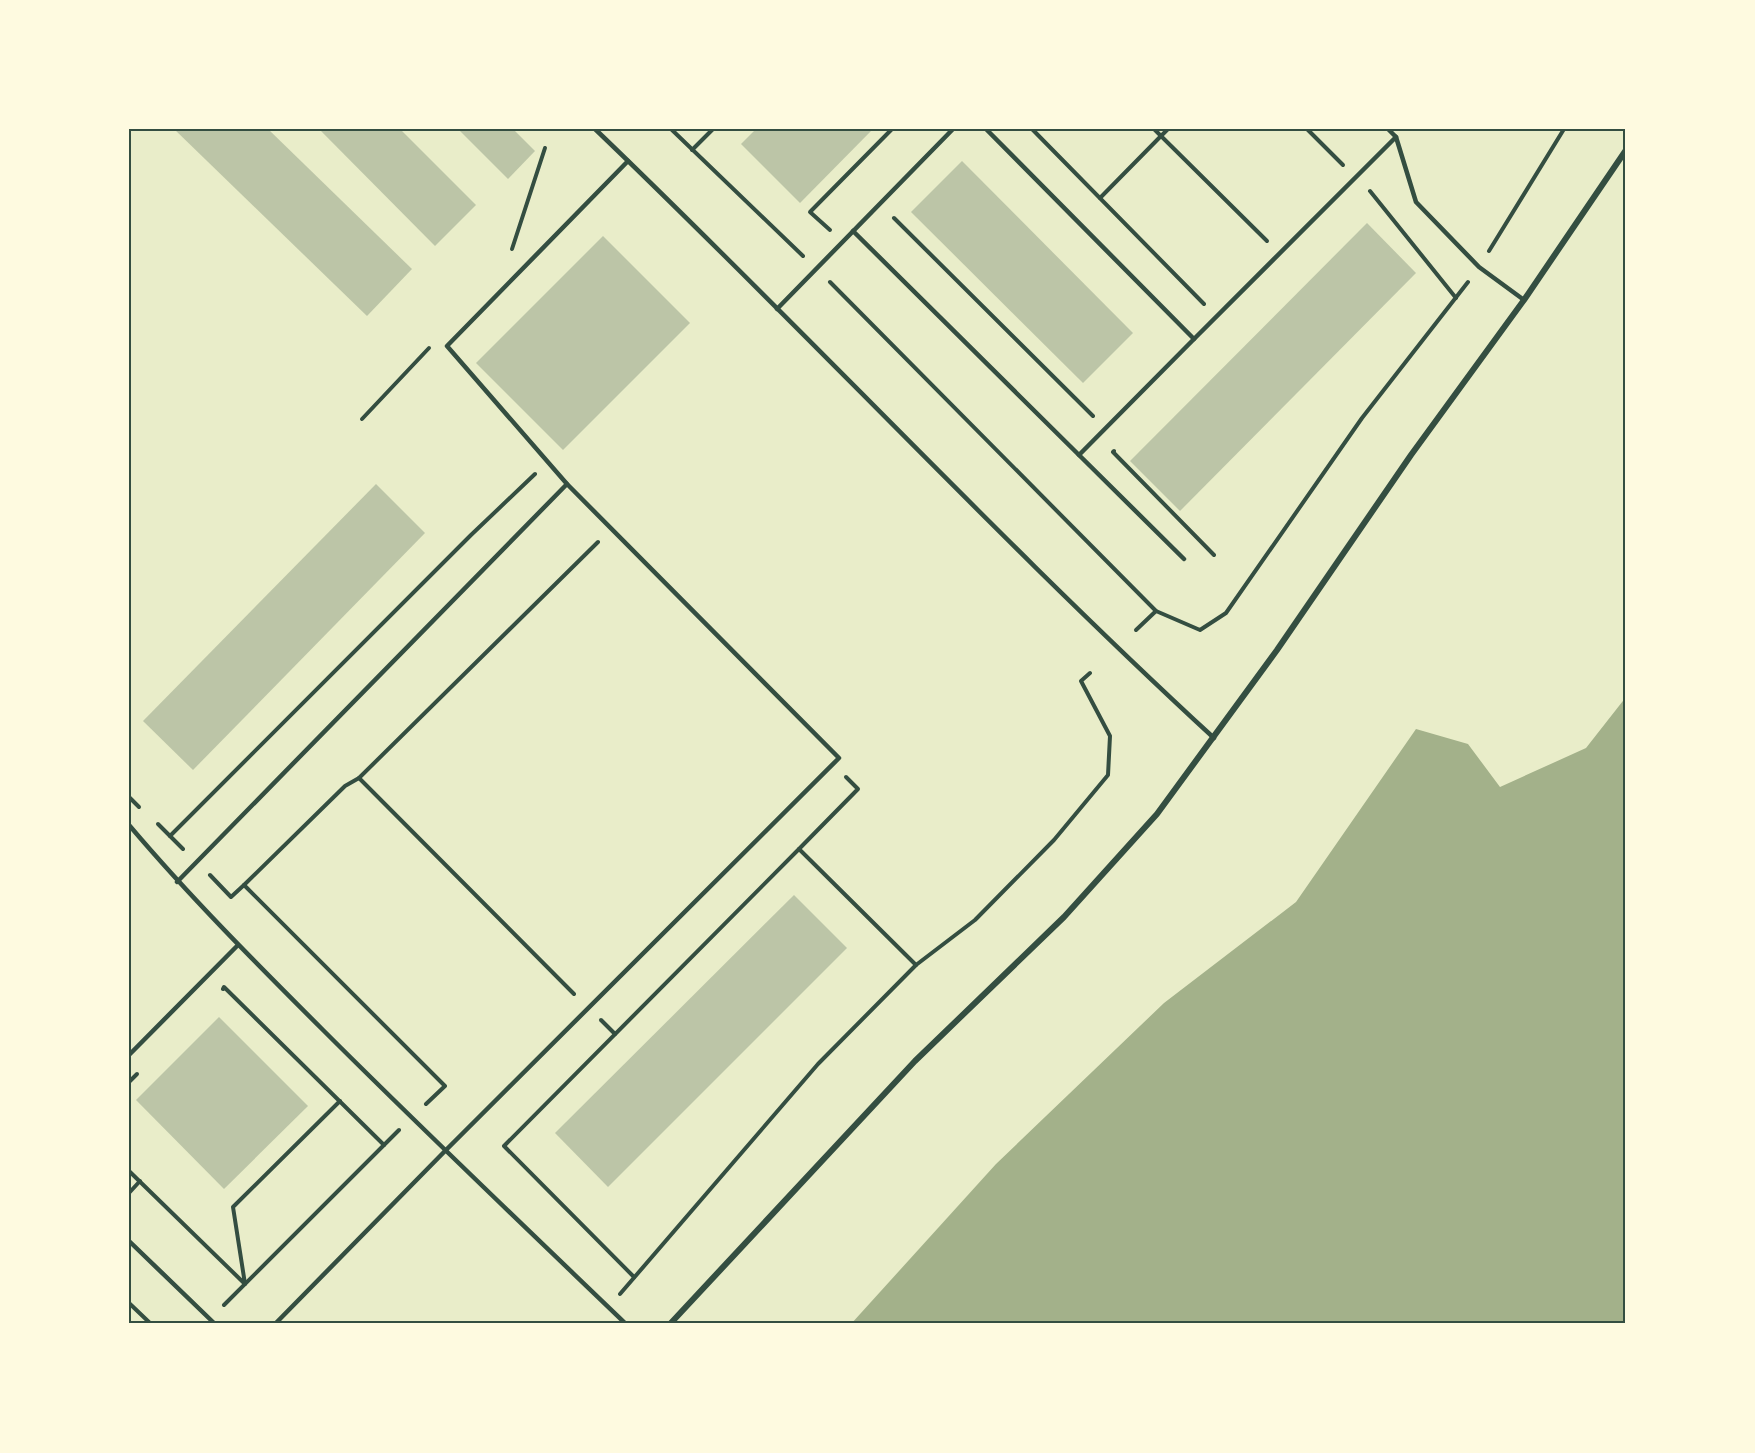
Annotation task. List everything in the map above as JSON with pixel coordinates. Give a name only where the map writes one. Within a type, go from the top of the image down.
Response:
[{"type":"street","points":[[670,1324],[915,1061],[1064,917],[1157,814],[1214,738],[1418,446],[1524,300],[1626,150]]},
{"type":"lane","points":[[595,129],[1108,640],[1214,738]]},
{"type":"lane","points":[[777,309],[953,129]]},
{"type":"lane","points":[[986,129],[1194,339]]},
{"type":"lane","points":[[1388,129],[1396,137],[1416,202],[1479,267],[1524,300]]},
{"type":"lane","points":[[1079,454],[1396,137]]},
{"type":"lane","points":[[274,1324],[839,758],[567,484],[447,346],[628,161]]},
{"type":"lane","points":[[853,231],[1184,559]]},
{"type":"lane","points":[[177,882],[567,484]]},
{"type":"lane","points":[[129,825],[177,882],[238,945],[411,1118],[626,1324]]},
{"type":"lane","points":[[129,1056],[238,945]]},
{"type":"lane","points":[[129,1241],[215,1324]]},
{"type":"path","points":[[671,129],[816,269],[1156,611],[1200,630],[1226,613],[1362,418],[1479,267],[1564,129]]},
{"type":"path","points":[[692,150],[712,129]]},
{"type":"path","points":[[810,212],[892,129]]},
{"type":"path","points":[[1032,129],[1217,316]]},
{"type":"path","points":[[1154,129],[1280,253]]},
{"type":"path","points":[[1100,198],[1168,129]]},
{"type":"path","points":[[1307,129],[1371,192],[1456,298]]},
{"type":"path","points":[[1363,200],[1371,192]]},
{"type":"path","points":[[890,214],[1121,444],[1113,452],[1214,555]]},
{"type":"path","points":[[559,492],[537,473],[471,535],[170,837],[231,897],[345,786],[359,778],[604,537]]},
{"type":"path","points":[[1136,630],[1156,611]]},
{"type":"path","points":[[609,1308],[818,1064],[916,965],[975,920],[1054,840],[1108,775],[1110,736],[1081,681],[1090,673]]},
{"type":"path","points":[[634,1277],[504,1146],[858,789],[833,764]]},
{"type":"path","points":[[359,778],[615,1034]]},
{"type":"path","points":[[799,849],[916,965]]},
{"type":"path","points":[[210,1319],[411,1118],[446,1086],[244,885]]},
{"type":"path","points":[[216,995],[224,987],[384,1145]]},
{"type":"path","points":[[129,1082],[145,1066]]},
{"type":"path","points":[[245,1284],[233,1208],[339,1101]]},
{"type":"path","points":[[129,1171],[245,1284]]},
{"type":"path","points":[[129,1193],[140,1181]]},
{"type":"path","points":[[129,1303],[150,1324]]},
{"type":"shaded area","points":[[1626,697],[1626,1324],[851,1324],[996,1164],[1164,1003],[1296,902],[1416,729],[1468,744],[1500,787],[1586,748]]},
{"type":"building","points":[[174,129],[268,129],[412,269],[367,316]]},
{"type":"building","points":[[319,129],[400,129],[476,205],[435,246]]},
{"type":"building","points":[[458,129],[513,129],[535,151],[508,179]]},
{"type":"building","points":[[756,129],[873,129],[800,203],[741,144]]},
{"type":"building","points":[[962,161],[1133,333],[1083,383],[911,212]]},
{"type":"building","points":[[1367,223],[1416,273],[1180,511],[1130,461]]},
{"type":"building","points":[[603,236],[690,323],[563,450],[476,363]]},
{"type":"building","points":[[376,484],[425,533],[193,770],[143,721]]},
{"type":"building","points":[[794,895],[847,948],[608,1187],[555,1133]]},
{"type":"building","points":[[219,1017],[308,1106],[224,1189],[136,1100]]}]
